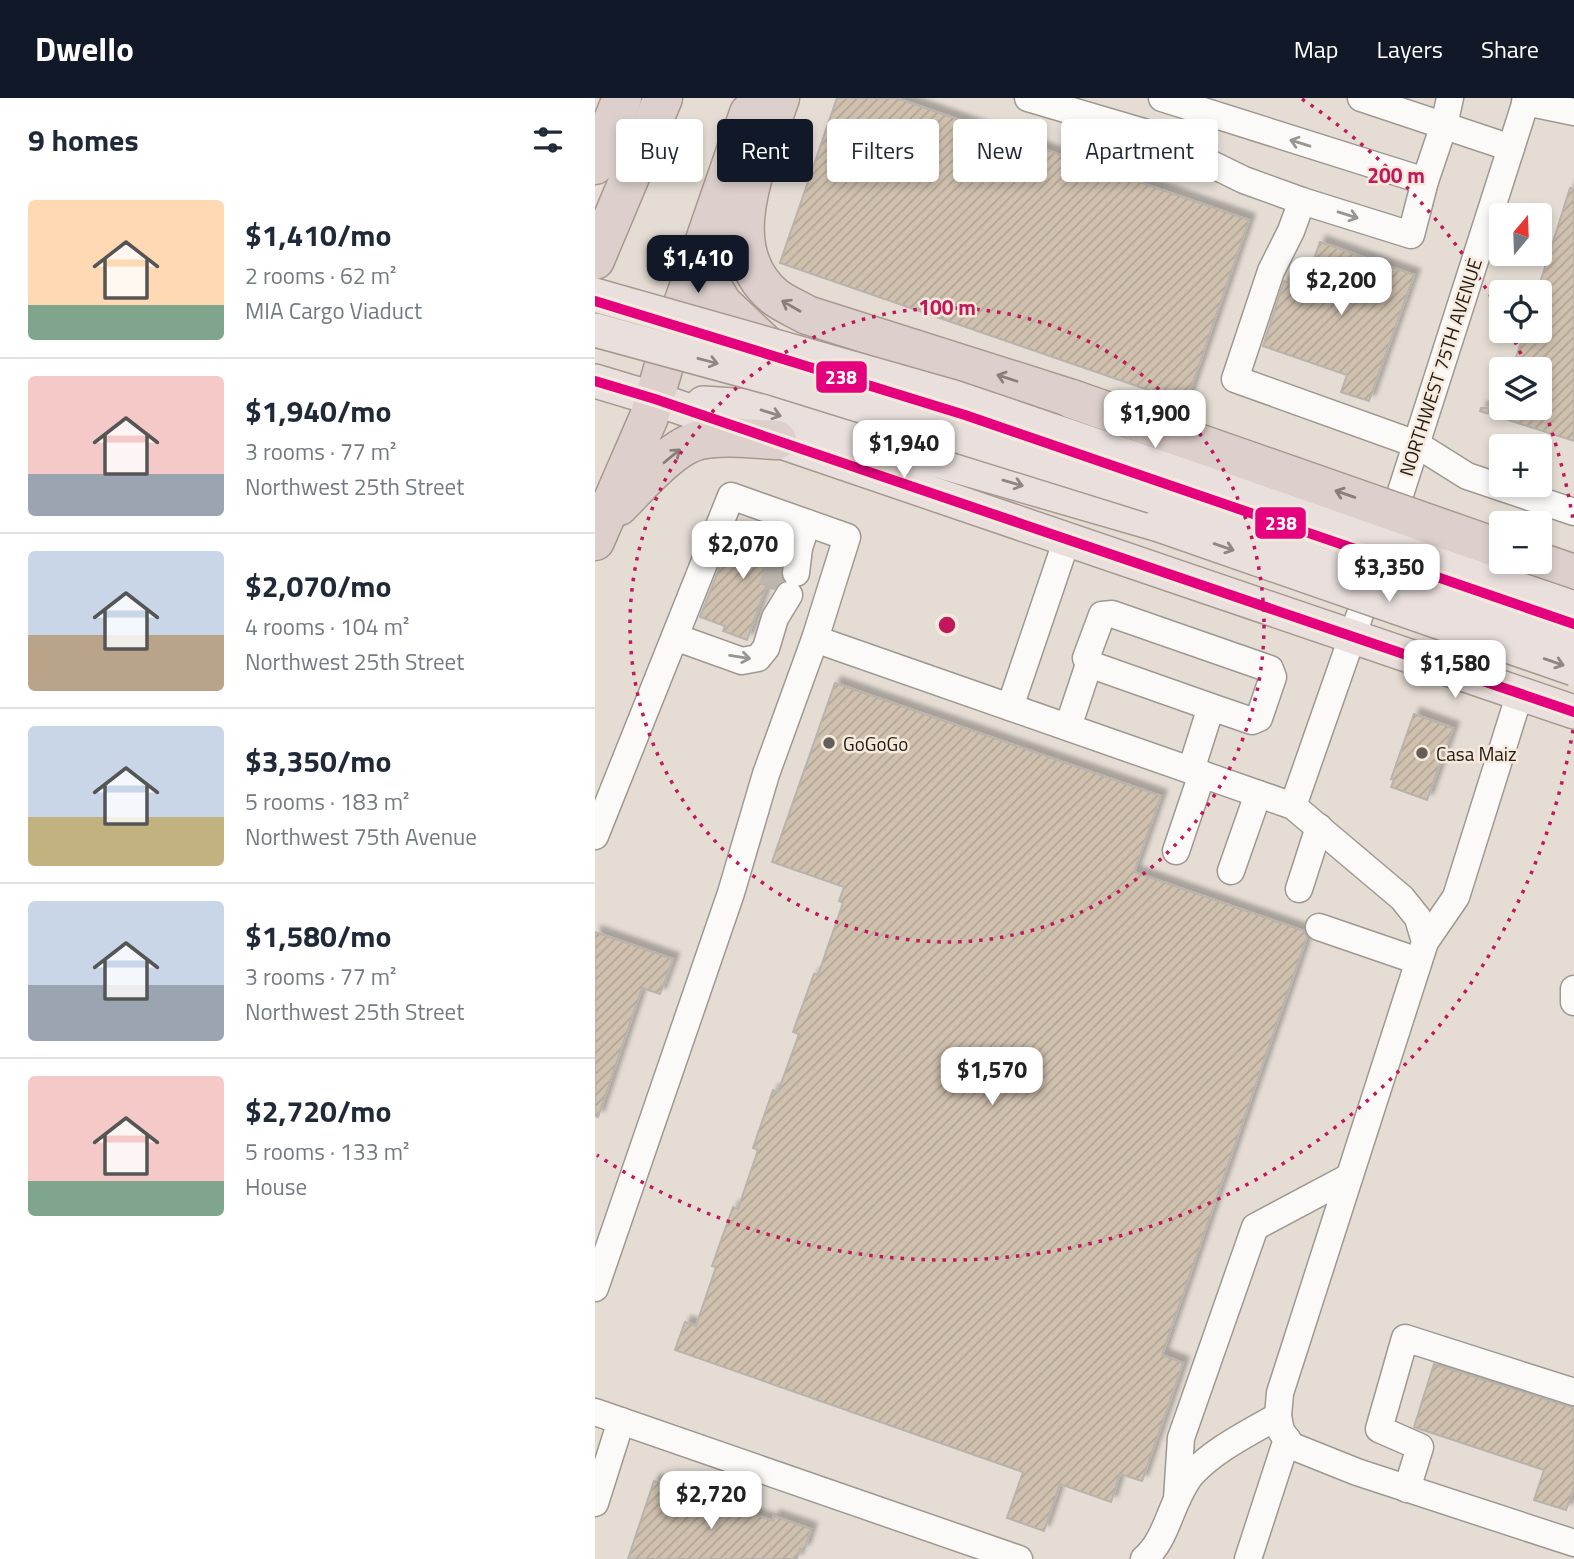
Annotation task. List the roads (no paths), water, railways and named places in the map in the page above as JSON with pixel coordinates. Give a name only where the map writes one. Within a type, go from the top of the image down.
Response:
[{"type":"highway","points":[[595,103],[597,98]]},
{"type":"highway","points":[[595,165],[622,98]]},
{"type":"highway","points":[[596,258],[663,98]]},
{"type":"highway","points":[[600,530],[655,399],[699,254],[754,98]]},
{"type":"highway","points":[[780,98],[745,211],[744,244],[753,271],[775,296],[807,315],[1072,399],[1489,545]]},
{"type":"highway","points":[[699,254],[708,280],[723,304],[780,361]]},
{"type":"highway","points":[[600,530],[675,452],[697,440],[777,440]]},
{"type":"highway","points":[[1552,566],[1574,574]]},
{"type":"main road","points":[[595,295],[1151,496],[1574,643]]},
{"type":"main road","points":[[595,301],[676,324],[780,361],[912,397],[1080,452],[1574,624]]},
{"type":"main road","points":[[595,330],[780,361],[954,397],[1574,608]]},
{"type":"main road","points":[[595,381],[777,440],[1574,712]]},
{"type":"main road","points":[[655,399],[749,406],[1159,525],[1574,669]]},
{"type":"street","points":[[1028,98],[1106,109],[1150,134],[1244,180],[1301,201],[1411,234],[1450,98]]},
{"type":"street","points":[[1162,98],[1425,181]]},
{"type":"street","points":[[1361,98],[1511,148]]},
{"type":"street","points":[[1526,100],[1574,112]]},
{"type":"street","name":"NORTHWEST 75TH AVENUE","points":[[1293,806],[1380,556],[1526,100]]},
{"type":"street","points":[[1301,201],[1291,232],[1271,271],[1235,379],[1416,443],[1467,476],[1574,512]]},
{"type":"street","points":[[595,836],[731,496],[847,537],[815,639],[765,774],[731,893],[595,1288]]},
{"type":"street","points":[[675,637],[742,661],[758,658],[765,648],[807,523]]},
{"type":"street","points":[[1010,707],[1067,539]]},
{"type":"street","points":[[1112,614],[1270,670],[1273,677],[1259,718],[1252,721],[1211,707],[1089,664],[1086,658],[1102,615],[1112,614]]},
{"type":"street","points":[[815,639],[1293,806],[1402,898],[1419,918],[1421,952]]},
{"type":"street","points":[[1068,727],[1089,664]]},
{"type":"street","points":[[1248,1559],[1282,1428],[1280,1394],[1421,952],[1456,897],[1520,693]]},
{"type":"street","points":[[1176,851],[1211,707]]},
{"type":"street","points":[[1231,872],[1258,794]]},
{"type":"street","points":[[1299,888],[1319,827]]},
{"type":"street","points":[[1319,927],[1421,952]]},
{"type":"street","points":[[1574,989],[1574,1002]]},
{"type":"street","points":[[1177,1499],[1181,1438],[1255,1227],[1349,1177]]},
{"type":"street","points":[[1407,1489],[1420,1447],[1379,1429],[1405,1338],[1574,1392]]},
{"type":"street","points":[[595,1412],[1019,1559]]},
{"type":"street","points":[[595,1503],[621,1421]]},
{"type":"street","points":[[1282,1428],[1291,1446],[1565,1547]]},
{"type":"street","points":[[1144,1559],[1152,1552],[1177,1499],[1192,1475],[1220,1451],[1282,1428]]},
{"type":"tunnel","points":[[771,588],[778,567]]},
{"type":"place","name":"GoGoGo","points":[[829,743]]},
{"type":"place","name":"Casa Maiz","points":[[1422,753]]}]
